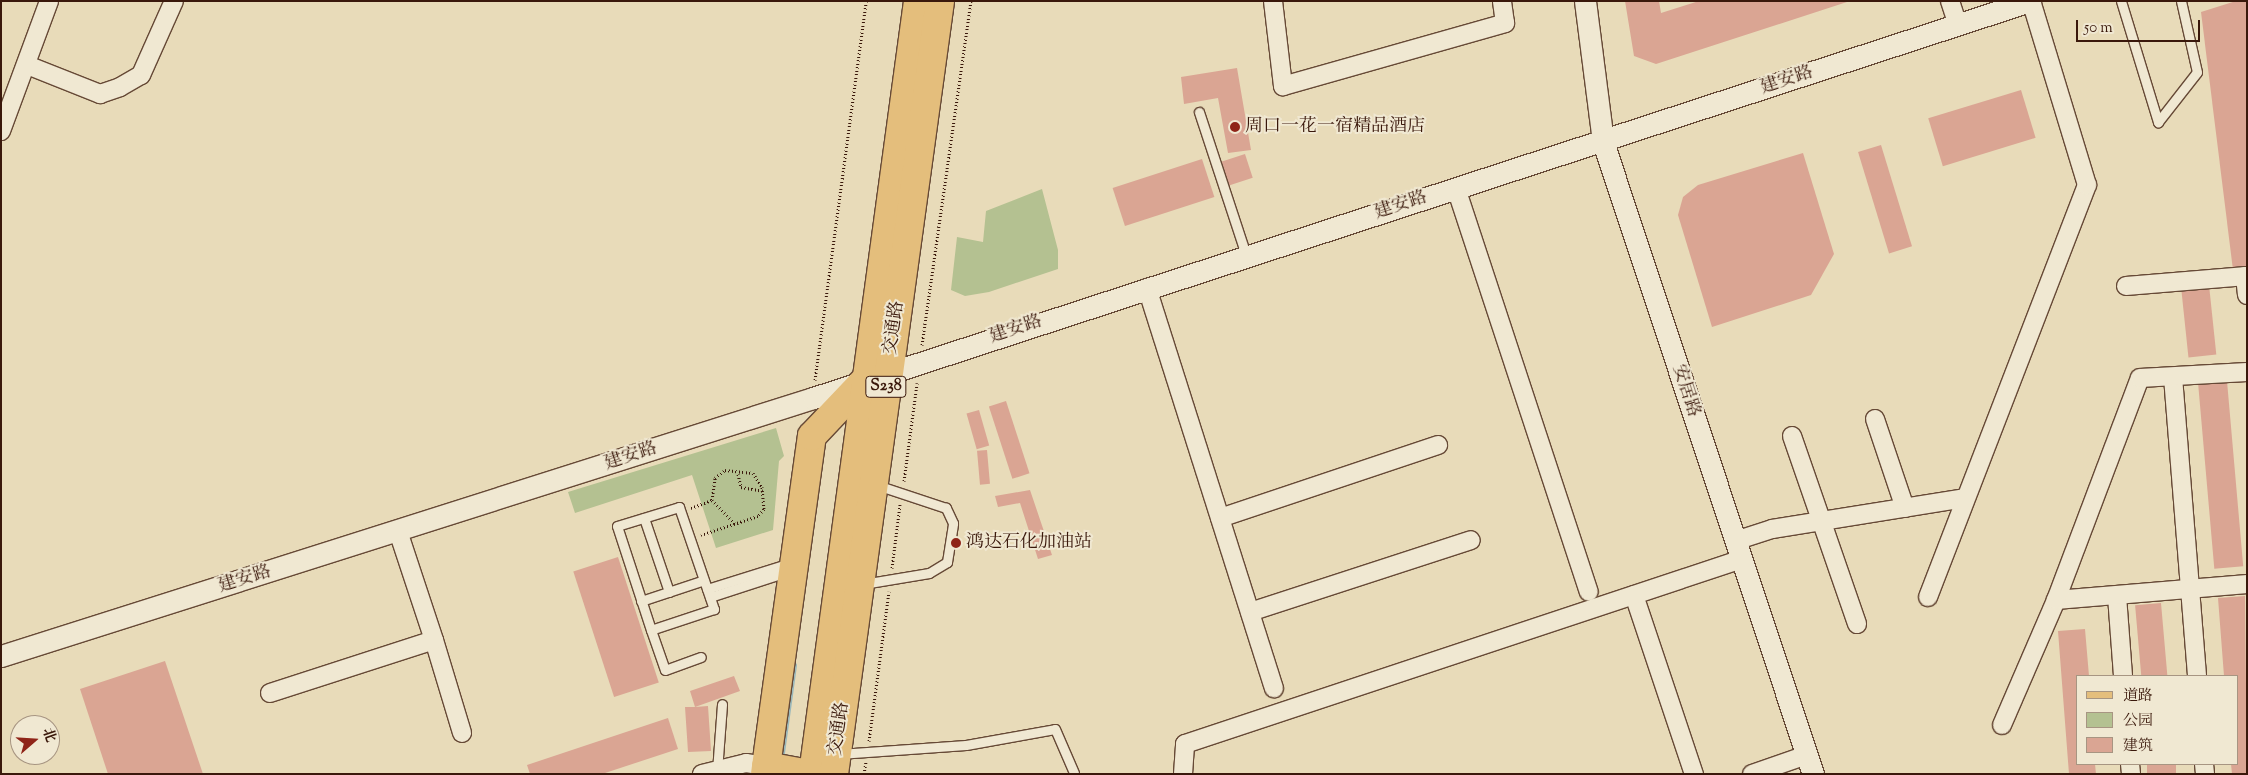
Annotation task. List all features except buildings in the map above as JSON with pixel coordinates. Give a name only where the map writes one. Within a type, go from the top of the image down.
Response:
[{"type":"main road","name":"交通路","points":[[835,764],[874,484],[877,375],[918,1]]},
{"type":"main road","name":"交通路","points":[[811,774],[940,1]]},
{"type":"main road","points":[[811,774],[765,770],[812,436],[877,375]]},
{"type":"street","points":[[1,131],[27,65],[49,1]]},
{"type":"street","points":[[27,65],[100,94],[120,87],[141,75],[174,1]]},
{"type":"street","points":[[1273,1],[1283,86],[1505,24],[1502,1]]},
{"type":"street","name":"安居路","points":[[1586,1],[1603,142],[1810,765]]},
{"type":"street","points":[[1950,1],[1958,25]]},
{"type":"street","points":[[1928,597],[2087,185],[2030,1]]},
{"type":"street","name":"建安路","points":[[1,656],[398,532],[1246,255],[1603,142],[2030,1]]},
{"type":"street","points":[[1456,188],[1589,592]]},
{"type":"street","points":[[2126,286],[2246,276],[2247,295]]},
{"type":"street","points":[[1147,288],[1274,688]]},
{"type":"street","points":[[2002,725],[2056,600],[2140,378],[2247,372]]},
{"type":"street","points":[[2173,377],[2197,675]]},
{"type":"street","points":[[1875,419],[1905,508]]},
{"type":"street","points":[[1792,436],[1857,624]]},
{"type":"street","points":[[1220,518],[1438,445]]},
{"type":"street","points":[[1183,774],[1185,744],[1634,595],[1739,550],[1772,529],[1821,524],[1966,498]]},
{"type":"street","points":[[398,532],[434,640],[462,733]]},
{"type":"street","points":[[1250,612],[1472,540]]},
{"type":"street","points":[[2056,600],[2247,584]]},
{"type":"street","points":[[1634,595],[1694,774]]},
{"type":"street","points":[[2117,596],[2123,675]]},
{"type":"street","points":[[270,694],[434,640]]},
{"type":"street","points":[[710,772],[746,764],[765,770]]},
{"type":"street","points":[[1752,774],[1810,765]]},
{"type":"lane","points":[[2121,1],[2158,122],[2197,72],[2181,1]]},
{"type":"lane","points":[[1199,112],[1246,255]]},
{"type":"lane","points":[[860,584],[929,573],[947,562],[953,523],[946,508],[874,484]]},
{"type":"lane","points":[[651,630],[714,610],[679,507],[617,526],[641,601],[651,630],[665,670],[701,657]]},
{"type":"lane","points":[[644,518],[669,592]]},
{"type":"lane","points":[[641,601],[669,592],[707,589],[794,565]]},
{"type":"lane","points":[[710,772],[722,704]]},
{"type":"lane","points":[[835,764],[867,752],[966,745],[1055,729],[1074,773]]},
{"type":"path","points":[[864,774],[971,1]]},
{"type":"path","points":[[690,538],[735,524],[764,509],[762,491],[753,472],[738,474],[720,472],[712,487],[712,500],[735,524]]},
{"type":"path","points":[[738,474],[741,486],[762,491]]},
{"type":"path","points":[[681,512],[712,500]]},
{"type":"green space","points":[[1042,189],[1058,250],[1058,269],[989,292],[965,296],[951,290],[957,237],[983,242],[986,211]]},
{"type":"green space","points":[[776,428],[784,456],[779,461],[773,530],[716,548],[692,475],[575,513],[568,492]]},
{"type":"waterway","points":[[781,760],[794,665]]},
{"type":"place","name":"周口一花一宿精品酒店","points":[[1235,127]]},
{"type":"place","name":"鸿达石化加油站","points":[[956,543]]}]
